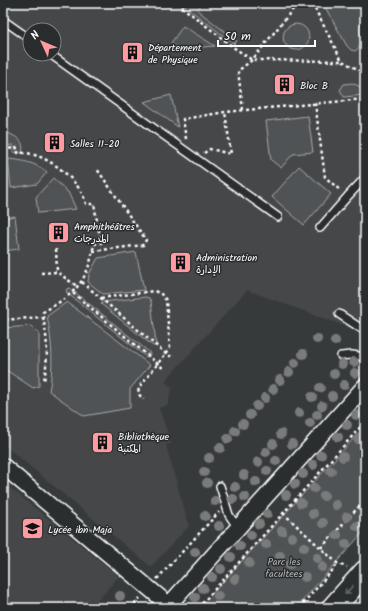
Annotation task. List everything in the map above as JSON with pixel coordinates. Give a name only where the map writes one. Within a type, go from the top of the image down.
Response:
[{"type":"main road","points":[[333,608],[365,572]]},
{"type":"street","points":[[3,466],[168,606],[365,386]]},
{"type":"lane","points":[[3,20],[22,33]]},
{"type":"lane","points":[[61,62],[278,217]]},
{"type":"lane","points":[[320,228],[365,178]]},
{"type":"lane","points":[[339,314],[365,331]]},
{"type":"lane","points":[[341,356],[360,355],[365,358]]},
{"type":"lane","points":[[220,486],[229,515],[238,528]]},
{"type":"path","points":[[178,3],[233,48],[252,60],[342,61],[365,73]]},
{"type":"path","points":[[243,110],[238,71],[252,60],[298,3]]},
{"type":"path","points":[[312,3],[342,61]]},
{"type":"path","points":[[187,144],[183,119],[243,110],[365,99]]},
{"type":"path","points":[[315,103],[325,177],[348,196]]},
{"type":"path","points":[[203,154],[210,149],[231,154],[225,112]]},
{"type":"path","points":[[3,149],[18,148],[18,153],[33,154],[60,168],[79,190],[86,204],[94,204],[101,243],[94,244],[86,275],[73,293],[43,312],[48,338],[48,360],[44,381]]},
{"type":"path","points":[[93,251],[143,245],[146,240],[97,169]]},
{"type":"path","points":[[56,250],[57,272]]},
{"type":"path","points":[[41,273],[57,272],[78,287]]},
{"type":"path","points":[[82,281],[166,354],[174,358]]},
{"type":"path","points":[[101,298],[154,292],[165,296],[170,346],[166,354],[138,390],[140,396],[144,399]]},
{"type":"path","points":[[73,293],[164,369]]},
{"type":"path","points":[[3,320],[43,317]]},
{"type":"path","points":[[198,608],[365,422]]},
{"type":"path","points":[[321,548],[365,500]]},
{"type":"path","points":[[156,581],[220,511],[227,508]]},
{"type":"path","points":[[283,513],[338,564],[299,608]]},
{"type":"path","points":[[130,608],[142,595]]},
{"type":"shaded area","points":[[3,3],[365,3],[365,312],[350,328],[247,290],[165,381],[172,388],[168,405],[159,408],[171,443],[166,445],[189,526],[151,567],[3,444]]},
{"type":"shaded area","name":"Lycée ibn Maja","points":[[3,482],[119,576],[91,608],[3,608]]},
{"type":"green space","points":[[181,3],[203,3],[197,10],[237,41],[234,44]]},
{"type":"green space","points":[[325,3],[360,3],[360,8],[364,17],[360,28],[360,34],[363,40],[361,46],[355,51],[351,50],[347,46],[325,7]]},
{"type":"green space","points":[[296,24],[306,27],[309,37],[306,47],[296,50],[286,47],[283,37],[286,27]]},
{"type":"green space","points":[[183,26],[215,46],[178,49],[171,43]]},
{"type":"green space","points":[[352,83],[365,89],[365,95],[344,97],[340,90],[344,84]]},
{"type":"green space","points":[[171,95],[178,127],[144,102]]},
{"type":"green space","points":[[308,116],[313,152],[293,154],[281,168],[271,160],[266,121]]},
{"type":"green space","points":[[3,131],[15,136],[21,141],[23,148],[22,153],[13,152],[13,145],[3,146]]},
{"type":"green space","points":[[8,159],[29,162],[47,172],[37,184],[11,188]]},
{"type":"green space","points":[[299,166],[331,194],[304,225],[272,197]]},
{"type":"green space","points":[[53,178],[68,192],[76,209],[38,213],[36,197]]},
{"type":"green space","points":[[15,216],[19,249],[3,251],[3,218]]},
{"type":"green space","points":[[136,252],[144,290],[103,294],[88,282],[89,274],[98,258]]},
{"type":"green space","points":[[68,288],[149,352],[149,356],[146,357],[67,293],[66,290]]},
{"type":"green space","points":[[145,297],[149,298],[151,301],[155,346],[153,346],[101,304],[103,302]]},
{"type":"green space","points":[[67,302],[150,365],[130,389],[130,408],[84,416],[49,391],[52,372],[52,354],[47,316]]},
{"type":"green space","points":[[32,326],[39,333],[39,386],[33,388],[3,368],[3,328]]},
{"type":"green space","name":"Parc les facultees","points":[[365,426],[365,530],[296,608],[199,608]]},
{"type":"place","name":"Département de Physique","points":[[132,53]]},
{"type":"place","name":"Bloc B","points":[[284,85]]},
{"type":"place","name":"Salles 11-20","points":[[55,143]]},
{"type":"place","name":"Amphithéâtres المدرجات","points":[[58,232]]},
{"type":"place","name":"Administration الإدارة","points":[[180,263]]},
{"type":"place","name":"Bibliothèque المكتبة","points":[[103,442]]},
{"type":"place","name":"Lycée ibn Maja","points":[[32,529]]}]
